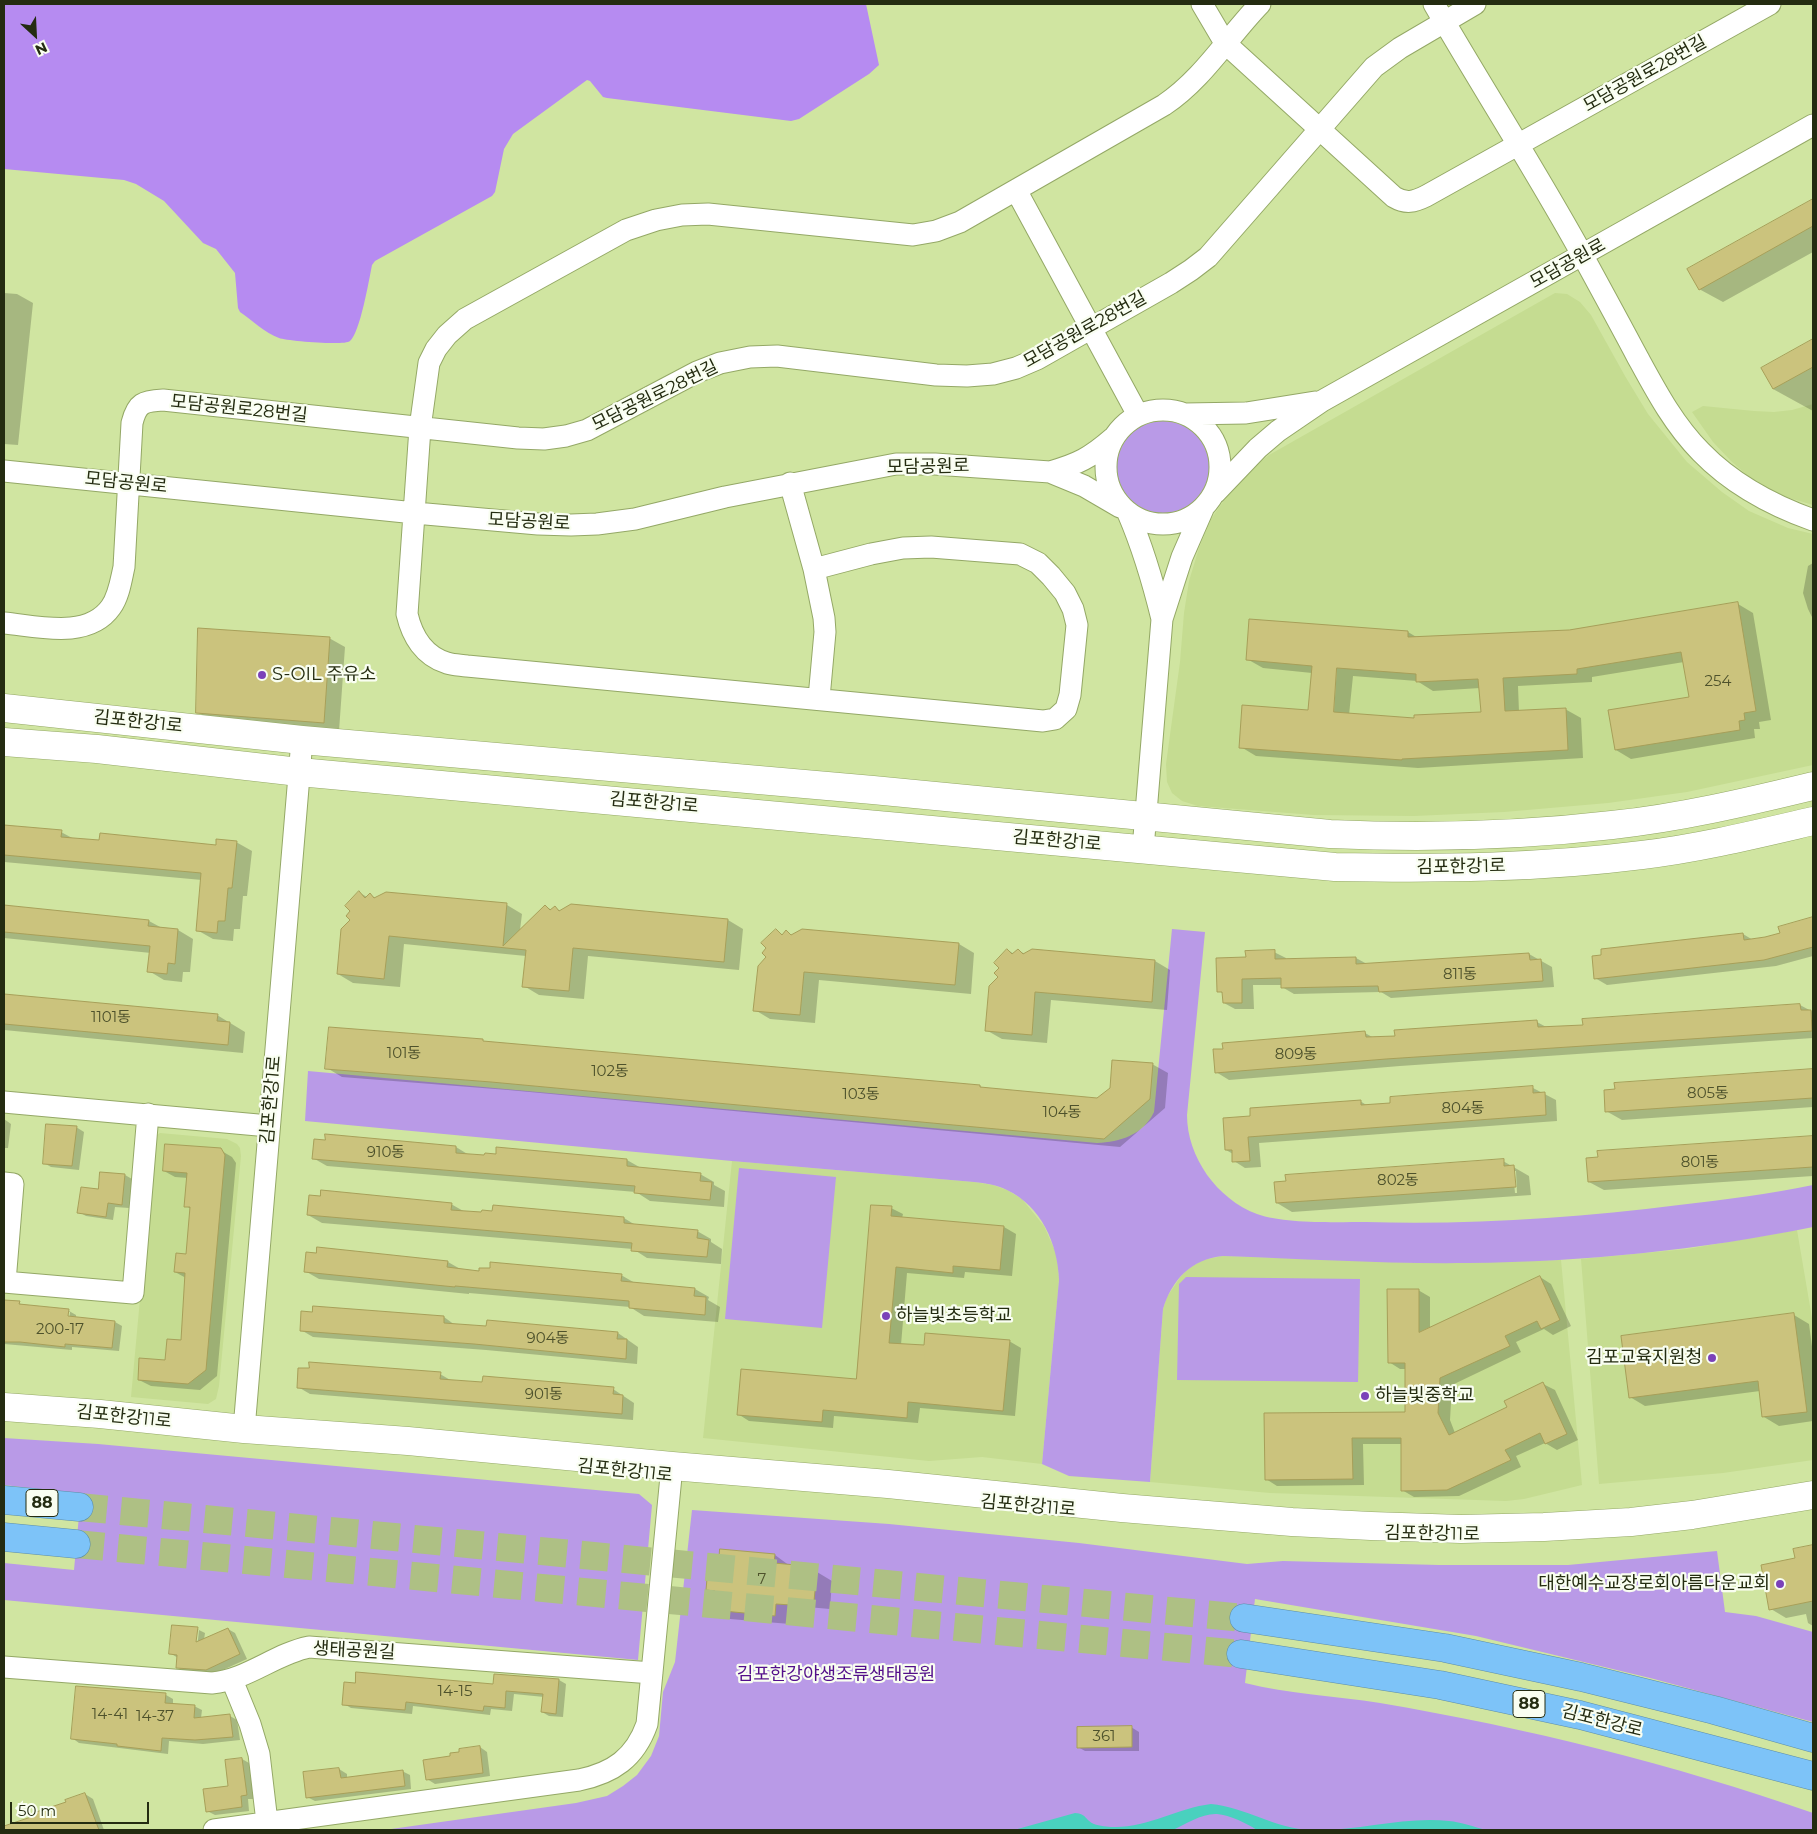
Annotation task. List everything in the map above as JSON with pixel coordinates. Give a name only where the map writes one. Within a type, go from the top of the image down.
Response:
[{"type":"highway","name":"88","points":[[4,1500],[79,1507]]},
{"type":"highway","name":"88","points":[[4,1537],[76,1544]]},
{"type":"highway","name":"88","points":[[1244,1618],[1445,1648],[1581,1677],[1714,1710],[1813,1738]]},
{"type":"highway","name":"김포한강로","points":[[1241,1654],[1440,1685],[1580,1715],[1813,1776]]},
{"type":"street","name":"모담공원로28번길","points":[[1202,4],[1225,43],[1394,197],[1403,202],[1414,202],[1426,196],[1770,4]]},
{"type":"street","points":[[814,569],[871,554],[903,548],[931,547],[1020,554],[1038,563],[1065,593],[1073,609],[1077,624],[1070,695],[1066,710],[1055,719],[1043,721],[447,663],[431,655],[411,632],[406,614],[420,428],[429,363],[436,349],[447,334],[465,320],[626,230],[656,220],[682,215],[708,214],[913,235],[936,231],[960,222],[1172,100],[1195,80],[1260,4]]},
{"type":"street","name":"모담공원로28번길","points":[[4,623],[78,628],[96,621],[110,608],[119,590],[124,567],[132,423],[136,410],[148,401],[163,400],[420,428],[544,439],[566,436],[587,430],[698,372],[720,363],[750,357],[777,356],[936,375],[967,376],[993,374],[1016,368],[1091,328],[1191,270],[1208,257],[1374,67],[1400,48],[1439,13],[1475,4]]},
{"type":"street","points":[[1439,13],[1519,145],[1583,256],[1663,402],[1684,433],[1701,452],[1745,488],[1776,506],[1813,520]]},
{"type":"street","name":"모담공원로","points":[[1322,401],[1813,125]]},
{"type":"street","points":[[1016,190],[1138,415]]},
{"type":"street","points":[[1050,472],[1086,460],[1113,438],[1124,424],[1138,415],[1153,410],[1169,410],[1185,414],[1246,413],[1322,401]]},
{"type":"street","points":[[1050,472],[1084,486],[1135,518],[1152,524],[1171,525],[1188,519],[1209,501],[1258,448],[1278,431],[1322,401]]},
{"type":"street","points":[[1143,849],[1162,620],[1182,557],[1220,475],[1220,456],[1213,439],[1201,424],[1185,414]]},
{"type":"street","points":[[1113,438],[1106,455],[1105,474],[1110,492],[1124,510],[1142,547],[1162,620]]},
{"type":"street","name":"모담공원로","points":[[4,471],[538,524],[598,524],[635,519],[725,497],[896,464],[987,467],[1050,472]]},
{"type":"street","points":[[790,484],[814,569],[824,618],[825,632],[818,698]]},
{"type":"street","name":"김포한강1로","points":[[4,708],[302,740],[854,788],[1330,834],[1395,837],[1532,832],[1613,825],[1692,812],[1813,786]]},
{"type":"street","name":"김포한강1로","points":[[244,1429],[302,740]]},
{"type":"street","name":"김포한강1로","points":[[4,742],[299,772],[1335,867],[1421,869],[1571,863],[1644,855],[1757,834],[1813,821]]},
{"type":"street","points":[[4,1102],[269,1126]]},
{"type":"street","points":[[4,1183],[13,1184],[4,1282],[133,1293],[148,1114]]},
{"type":"street","name":"김포한강11로","points":[[4,1407],[100,1414],[244,1429],[408,1441],[672,1470],[1303,1530],[1456,1536],[1536,1535],[1639,1529],[1716,1520],[1813,1503]]},
{"type":"street","points":[[214,1830],[579,1780],[606,1772],[618,1765],[628,1756],[643,1735],[649,1710],[672,1470]]},
{"type":"street","name":"김포한강11로","points":[[672,1470],[888,1484],[1283,1522],[1461,1529],[1631,1522],[1702,1514],[1813,1495]]},
{"type":"street","name":"생태공원길","points":[[4,1667],[201,1684],[232,1680],[285,1654],[309,1647],[652,1673]]},
{"type":"street","points":[[232,1680],[250,1724],[259,1754],[268,1822]]},
{"type":"shaded area","points":[[4,4],[866,4],[879,65],[869,74],[799,119],[791,121],[607,98],[603,97],[587,80],[513,134],[504,149],[495,192],[492,196],[375,261],[372,265],[361,317],[354,336],[350,341],[338,343],[316,342],[279,338],[264,330],[240,312],[235,273],[216,249],[203,243],[164,201],[136,184],[124,180],[4,169]]},
{"type":"shaded area","points":[[1555,293],[1567,294],[1580,302],[1591,315],[1648,414],[1687,462],[1722,492],[1749,511],[1788,528],[1813,534],[1813,765],[1687,792],[1608,803],[1504,812],[1414,816],[1314,815],[1198,806],[1182,801],[1172,793],[1167,782],[1166,764],[1180,662],[1184,613],[1189,581],[1199,548],[1211,519],[1229,493],[1251,469],[1269,455]]},
{"type":"shaded area","points":[[1813,404],[1813,505],[1786,497],[1748,476],[1713,442],[1692,412],[1703,406],[1774,412],[1792,410]]},
{"type":"shaded area","points":[[160,1133],[227,1139],[237,1144],[240,1148],[241,1156],[219,1386],[216,1399],[208,1404],[131,1397],[155,1136]]},
{"type":"shaded area","name":"하늘빛초등학교","points":[[732,1161],[974,1182],[993,1185],[1007,1190],[1022,1199],[1044,1226],[1056,1253],[1058,1266],[1059,1280],[1042,1464],[982,1457],[929,1461],[703,1438]]},
{"type":"shaded area","points":[[1797,1230],[1813,1324],[1813,1460],[1723,1473],[1599,1484],[1581,1259],[1687,1249]]},
{"type":"shaded area","name":"하늘빛중학교","points":[[1223,1256],[1428,1263],[1561,1260],[1582,1485],[1524,1499],[1506,1501],[1270,1493],[1150,1482],[1163,1309],[1167,1297],[1181,1276],[1191,1267],[1202,1260]]},
{"type":"green space","points":[[1154,421],[1172,421],[1189,428],[1202,441],[1209,458],[1209,476],[1202,493],[1189,506],[1172,513],[1154,513],[1137,506],[1124,493],[1117,476],[1117,458],[1124,441],[1137,428]]},
{"type":"green space","points":[[1172,929],[1205,932],[1187,1115],[1188,1131],[1192,1146],[1207,1175],[1217,1187],[1229,1198],[1257,1214],[1296,1221],[1325,1222],[1522,1220],[1601,1214],[1696,1203],[1813,1185],[1813,1227],[1685,1248],[1555,1260],[1407,1263],[1223,1256],[1201,1261],[1192,1266],[1178,1280],[1163,1309],[1150,1482],[1069,1476],[1042,1464],[1059,1280],[1058,1266],[1051,1240],[1038,1216],[1019,1197],[1003,1188],[974,1182],[305,1121],[308,1071],[1097,1143],[1114,1141],[1137,1132],[1154,1112]]},
{"type":"green space","points":[[739,1168],[836,1177],[822,1328],[725,1319]]},
{"type":"green space","points":[[1186,1277],[1360,1279],[1358,1382],[1177,1380],[1179,1284]]},
{"type":"green space","points":[[4,1438],[98,1444],[639,1494],[652,1505],[638,1660],[4,1600],[4,1563],[74,1570],[81,1494],[4,1485]]},
{"type":"green space","name":"김포한강야생조류생태공원","points":[[692,1510],[889,1524],[1079,1543],[1247,1564],[1283,1561],[1439,1565],[1568,1565],[1717,1551],[1725,1612],[1756,1616],[1813,1632],[1813,1722],[1654,1679],[1476,1636],[1255,1599],[1245,1683],[1278,1690],[1380,1703],[1435,1713],[1599,1749],[1707,1779],[1813,1813],[1813,1830],[384,1830],[576,1803],[607,1796],[637,1775],[651,1756],[659,1736],[663,1692],[675,1662]]},
{"type":"water","points":[[1211,1804],[1236,1809],[1285,1826],[1311,1830],[1257,1830],[1227,1816],[1212,1814],[1200,1817],[1173,1830],[1014,1830],[1075,1813],[1084,1816],[1096,1825],[1126,1826]]},
{"type":"water","points":[[1432,1820],[1463,1823],[1486,1830],[1328,1830]]},
{"type":"building","points":[[1813,199],[1813,226],[1699,290],[1687,269]]},
{"type":"building","points":[[1813,339],[1813,367],[1773,389],[1761,368]]},
{"type":"building","points":[[1738,602],[1756,711],[1744,713],[1745,720],[1739,721],[1740,730],[1615,750],[1608,710],[1689,697],[1681,652],[1577,669],[1577,674],[1503,678],[1505,711],[1566,708],[1568,750],[1402,760],[1239,748],[1242,705],[1308,710],[1312,666],[1246,660],[1249,619],[1408,631],[1408,637],[1569,630]],"holes":[[[1337,668],[1416,674],[1416,682],[1478,679],[1481,712],[1414,715],[1414,718],[1334,712]]]},
{"type":"building","name":"S-OIL 주유소","points":[[198,628],[330,637],[324,723],[196,713]]},
{"type":"building","points":[[4,825],[62,830],[61,837],[99,840],[100,833],[216,845],[216,839],[237,841],[232,888],[228,888],[225,921],[218,921],[217,933],[196,931],[201,873],[4,855]]},
{"type":"building","points":[[359,891],[365,898],[370,893],[374,898],[386,892],[507,903],[503,946],[545,905],[550,910],[555,906],[559,911],[571,904],[728,919],[724,962],[573,948],[569,991],[522,987],[526,950],[389,936],[384,979],[337,974],[341,929],[350,920],[346,916],[350,911],[345,906]]},
{"type":"building","points":[[4,905],[149,920],[148,926],[178,929],[175,964],[168,963],[167,974],[147,972],[150,946],[4,932]]},
{"type":"building","points":[[1813,917],[1813,947],[1764,960],[1594,979],[1592,956],[1601,955],[1601,949],[1743,933],[1744,940],[1765,937],[1780,933],[1778,927]]},
{"type":"building","points":[[776,929],[782,935],[786,930],[791,935],[802,929],[959,943],[955,985],[804,972],[800,1015],[753,1011],[758,966],[766,957],[762,953],[766,948],[761,943]]},
{"type":"building","points":[[1007,949],[1012,954],[1018,949],[1023,954],[1032,949],[1155,960],[1152,1002],[1035,992],[1032,1035],[985,1031],[989,986],[998,977],[994,973],[999,968],[994,963]]},
{"type":"building","points":[[1275,950],[1275,959],[1356,957],[1356,964],[1529,953],[1530,960],[1541,959],[1543,981],[1379,992],[1378,986],[1281,988],[1281,978],[1242,979],[1242,1003],[1223,1003],[1222,992],[1217,992],[1216,958],[1246,957],[1245,951]]},
{"type":"building","points":[[4,994],[218,1014],[217,1021],[230,1022],[228,1045],[4,1024]]},
{"type":"building","points":[[1800,1004],[1801,1010],[1811,1010],[1812,1031],[1386,1059],[1215,1073],[1213,1049],[1223,1049],[1222,1043],[1365,1031],[1366,1037],[1395,1036],[1394,1030],[1537,1020],[1538,1027],[1583,1025],[1582,1019]]},
{"type":"building","points":[[329,1027],[483,1039],[483,1041],[980,1085],[980,1087],[1097,1098],[1110,1088],[1112,1060],[1153,1063],[1150,1099],[1104,1139],[491,1082],[325,1069]]},
{"type":"building","points":[[1813,1069],[1813,1098],[1605,1112],[1604,1090],[1615,1089],[1614,1083]]},
{"type":"building","points":[[1533,1086],[1533,1093],[1545,1092],[1546,1115],[1248,1137],[1250,1161],[1232,1162],[1232,1150],[1225,1150],[1223,1118],[1250,1116],[1250,1108],[1361,1100],[1361,1105],[1390,1103],[1390,1097]]},
{"type":"building","points":[[46,1124],[77,1126],[72,1166],[43,1164]]},
{"type":"building","points":[[325,1134],[456,1146],[456,1153],[496,1154],[496,1147],[627,1159],[627,1166],[701,1173],[700,1181],[712,1182],[710,1200],[634,1193],[635,1186],[312,1159],[314,1139],[325,1140]]},
{"type":"building","points":[[1813,1136],[1813,1167],[1588,1182],[1586,1158],[1598,1157],[1597,1151]]},
{"type":"building","points":[[165,1144],[221,1148],[225,1155],[206,1370],[188,1384],[138,1380],[139,1358],[165,1360],[167,1339],[181,1340],[185,1273],[174,1272],[176,1253],[186,1254],[190,1207],[184,1207],[187,1173],[163,1171]]},
{"type":"building","points":[[1504,1159],[1504,1166],[1514,1165],[1516,1187],[1276,1203],[1274,1182],[1286,1181],[1285,1175]]},
{"type":"building","points":[[100,1172],[125,1174],[122,1205],[108,1203],[106,1217],[77,1213],[81,1187],[98,1189]]},
{"type":"building","points":[[321,1190],[452,1203],[451,1210],[492,1211],[493,1205],[624,1217],[624,1223],[698,1230],[697,1238],[709,1240],[707,1257],[631,1251],[632,1243],[307,1215],[309,1195],[320,1196]]},
{"type":"building","name":"하늘빛초등학교","points":[[871,1205],[892,1206],[891,1216],[1004,1226],[1000,1270],[953,1266],[953,1273],[896,1267],[889,1343],[924,1345],[925,1333],[1010,1340],[1003,1411],[908,1402],[907,1418],[823,1410],[822,1422],[737,1415],[741,1369],[856,1379]]},
{"type":"building","points":[[317,1247],[448,1261],[447,1267],[479,1271],[479,1268],[490,1268],[490,1262],[622,1274],[621,1281],[695,1288],[694,1296],[706,1297],[705,1315],[629,1308],[629,1301],[455,1287],[304,1272],[306,1252],[316,1253]]},
{"type":"building","points":[[1540,1276],[1560,1320],[1541,1329],[1537,1321],[1505,1336],[1510,1346],[1440,1378],[1438,1413],[1449,1435],[1507,1407],[1504,1401],[1543,1382],[1567,1434],[1545,1444],[1540,1433],[1505,1450],[1511,1460],[1447,1490],[1401,1491],[1401,1438],[1352,1438],[1353,1479],[1265,1480],[1264,1413],[1405,1412],[1405,1363],[1388,1363],[1387,1289],[1419,1289],[1419,1332]]},
{"type":"building","points":[[4,1300],[20,1301],[19,1304],[69,1309],[68,1316],[115,1321],[112,1348],[65,1344],[65,1347],[4,1342]]},
{"type":"building","points":[[313,1306],[444,1316],[444,1323],[486,1326],[487,1320],[618,1332],[617,1339],[627,1339],[626,1359],[474,1344],[300,1331],[301,1311],[312,1312]]},
{"type":"building","name":"김포교육지원청","points":[[1794,1313],[1807,1412],[1762,1417],[1758,1381],[1629,1398],[1621,1336]]},
{"type":"building","points":[[309,1362],[441,1372],[440,1379],[482,1382],[483,1376],[614,1387],[613,1394],[623,1395],[622,1414],[297,1388],[298,1368],[309,1368]]},
{"type":"building","points":[[1813,1545],[1813,1601],[1769,1610],[1761,1565],[1795,1558],[1793,1549]]},
{"type":"building","points":[[720,1549],[775,1554],[774,1563],[796,1565],[795,1569],[817,1571],[814,1601],[792,1599],[791,1605],[776,1604],[775,1616],[713,1610],[715,1591],[706,1590],[708,1567],[718,1568]]},
{"type":"building","points":[[172,1625],[198,1627],[196,1642],[228,1628],[240,1654],[206,1670],[176,1668],[177,1655],[169,1654]]},
{"type":"building","points":[[356,1672],[493,1684],[494,1674],[559,1679],[556,1714],[541,1712],[543,1694],[506,1691],[505,1708],[484,1706],[483,1711],[406,1702],[405,1710],[342,1705],[344,1682],[355,1683]]},
{"type":"building","points":[[76,1686],[166,1693],[165,1703],[195,1705],[194,1718],[230,1714],[233,1737],[195,1740],[162,1738],[161,1751],[71,1739]]},
{"type":"building","points":[[1132,1726],[1132,1747],[1077,1748],[1077,1727]]},
{"type":"building","points":[[480,1746],[483,1773],[426,1780],[423,1760],[450,1756],[450,1753],[459,1752],[459,1749]]},
{"type":"building","points":[[242,1758],[247,1795],[241,1796],[242,1807],[206,1812],[203,1789],[228,1786],[225,1760]]},
{"type":"building","points":[[339,1768],[341,1778],[403,1770],[405,1786],[306,1798],[303,1772]]},
{"type":"building","points":[[85,1793],[99,1830],[4,1830],[4,1826],[34,1816],[33,1813],[66,1802],[65,1800]]},
{"type":"tunnel","points":[[79,1507],[1244,1618]]},
{"type":"tunnel","points":[[76,1544],[1241,1654]]},
{"type":"place","name":"S-OIL 주유소","points":[[262,675]]},
{"type":"place","name":"하늘빛초등학교","points":[[886,1316]]},
{"type":"place","name":"김포교육지원청","points":[[1712,1358]]},
{"type":"place","name":"하늘빛중학교","points":[[1365,1396]]},
{"type":"place","name":"대한예수교장로회아름다운교회","points":[[1780,1584]]}]
